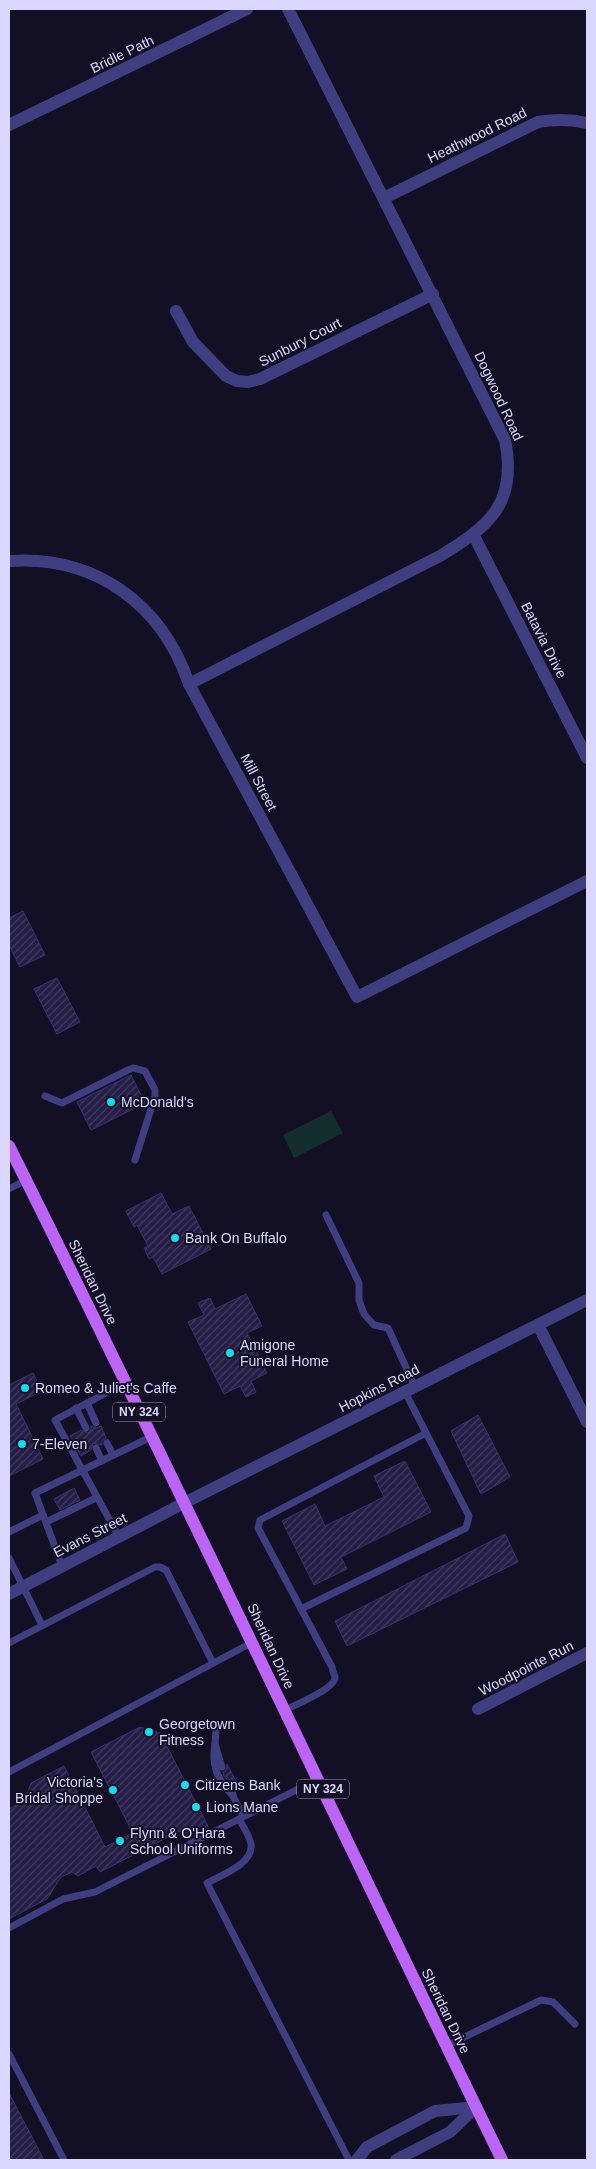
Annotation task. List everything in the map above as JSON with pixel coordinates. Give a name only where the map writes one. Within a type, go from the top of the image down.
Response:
[{"type":"main road","name":"Sheridan Drive","points":[[9,1146],[253,1642],[502,2160]]},
{"type":"street","name":"Bridle Path","points":[[9,126],[247,9]]},
{"type":"street","name":"Dogwood Road","points":[[189,684],[440,556],[474,536],[492,516],[506,490],[509,474],[509,457],[505,440],[288,9]]},
{"type":"street","name":"Heathwood Road","points":[[384,198],[538,122],[555,119],[587,123]]},
{"type":"street","name":"Sunbury Court","points":[[176,311],[193,342],[226,376],[237,381],[248,382],[260,379],[433,294]]},
{"type":"street","name":"Batavia Drive","points":[[474,536],[587,758]]},
{"type":"street","name":"Mill Street","points":[[9,561],[28,560],[78,568],[97,575],[123,590],[142,605],[157,623],[176,653],[189,684],[357,997],[587,881]]},
{"type":"street","name":"Hopkins Road","points":[[184,1503],[587,1300]]},
{"type":"street","points":[[538,1325],[587,1422]]},
{"type":"street","name":"Evans Street","points":[[9,1594],[184,1503]]},
{"type":"street","name":"Woodpointe Run","points":[[478,1709],[587,1653]]},
{"type":"street","points":[[357,2160],[367,2147],[435,2111],[476,2107]]},
{"type":"street","points":[[396,2160],[450,2132],[476,2107]]},
{"type":"lane","points":[[45,1096],[62,1103],[133,1068],[145,1072],[155,1090],[155,1096],[135,1160]]},
{"type":"lane","points":[[9,1189],[26,1180]]},
{"type":"lane","points":[[301,1609],[466,1528],[469,1516],[426,1433],[388,1328],[374,1325],[364,1314],[359,1300],[360,1283],[326,1215]]},
{"type":"lane","points":[[119,1537],[81,1471],[55,1420],[125,1383]]},
{"type":"lane","points":[[87,1403],[96,1423]]},
{"type":"lane","points":[[76,1408],[86,1428]]},
{"type":"lane","points":[[285,1710],[326,1690],[333,1684],[335,1678],[332,1666],[258,1528],[260,1520],[426,1433]]},
{"type":"lane","points":[[62,1566],[35,1493],[151,1437]]},
{"type":"lane","points":[[106,1443],[113,1455]]},
{"type":"lane","points":[[96,1448],[102,1461]]},
{"type":"lane","points":[[46,1522],[96,1498]]},
{"type":"lane","points":[[9,1532],[43,1515]]},
{"type":"lane","points":[[9,1558],[42,1625]]},
{"type":"lane","points":[[9,1643],[160,1566],[166,1570],[214,1663]]},
{"type":"lane","points":[[9,1772],[253,1642]]},
{"type":"lane","points":[[216,1730],[212,1759],[224,1787],[233,1796]]},
{"type":"lane","points":[[215,1744],[222,1767]]},
{"type":"lane","points":[[9,1928],[63,1899],[95,1892],[318,1779]]},
{"type":"lane","points":[[231,1784],[233,1796],[251,1844],[249,1855],[242,1863],[207,1882],[349,2160]]},
{"type":"lane","points":[[446,2046],[540,2000],[553,2002],[574,2024]]},
{"type":"lane","points":[[9,2054],[64,2160]]},
{"type":"green space","points":[[331,1111],[343,1133],[294,1158],[283,1135]]},
{"type":"building","points":[[23,911],[45,955],[20,967],[9,945],[9,918]]},
{"type":"building","points":[[57,978],[80,1022],[57,1034],[34,989]]},
{"type":"building","name":"McDonald's","points":[[131,1075],[145,1103],[91,1130],[77,1102]]},
{"type":"building","name":"Bank On Buffalo","points":[[161,1193],[172,1214],[189,1206],[211,1249],[162,1274],[153,1257],[149,1259],[144,1248],[148,1246],[137,1225],[134,1227],[126,1211]]},
{"type":"building","name":"Amigone Funeral Home","points":[[246,1294],[262,1326],[247,1333],[267,1373],[251,1381],[256,1392],[246,1397],[240,1386],[224,1394],[188,1322],[204,1315],[198,1303],[210,1298],[215,1309]]},
{"type":"building","points":[[33,1373],[42,1391],[16,1404],[43,1459],[9,1476],[9,1385]]},
{"type":"building","points":[[478,1415],[510,1477],[481,1494],[451,1431]]},
{"type":"building","points":[[91,1426],[96,1428],[101,1426],[106,1438],[102,1441],[102,1445],[93,1443],[91,1450],[81,1456],[70,1436],[81,1430],[88,1433],[91,1430]]},
{"type":"building","points":[[405,1461],[431,1512],[341,1557],[347,1569],[314,1585],[282,1521],[315,1504],[325,1526],[384,1497],[374,1476]]},
{"type":"building","points":[[74,1488],[80,1500],[60,1510],[54,1499]]},
{"type":"building","points":[[505,1534],[518,1562],[347,1646],[335,1621]]},
{"type":"building","points":[[140,1727],[160,1733],[208,1826],[184,1839],[180,1831],[100,1872],[96,1866],[78,1876],[72,1872],[61,1877],[47,1899],[9,1919],[9,1809],[25,1800],[31,1783],[64,1766],[105,1847],[133,1833],[91,1752]]},
{"type":"building","points":[[227,1764],[236,1781],[227,1780],[224,1776],[223,1772],[226,1770]]},
{"type":"building","points":[[9,2093],[44,2160],[9,2160]]},
{"type":"place","name":"McDonald's","points":[[111,1102]]},
{"type":"place","name":"Bank On Buffalo","points":[[175,1238]]},
{"type":"place","name":"Amigone Funeral Home","points":[[230,1353]]},
{"type":"place","name":"Romeo & Juliet's Caffe","points":[[25,1388]]},
{"type":"place","name":"7-Eleven","points":[[22,1444]]},
{"type":"place","name":"Georgetown Fitness","points":[[149,1732]]},
{"type":"place","name":"Citizens Bank","points":[[185,1785]]},
{"type":"place","name":"Victoria's Bridal Shoppe","points":[[113,1790]]},
{"type":"place","name":"Lions Mane","points":[[196,1807]]},
{"type":"place","name":"Flynn & O'Hara School Uniforms","points":[[120,1841]]}]
